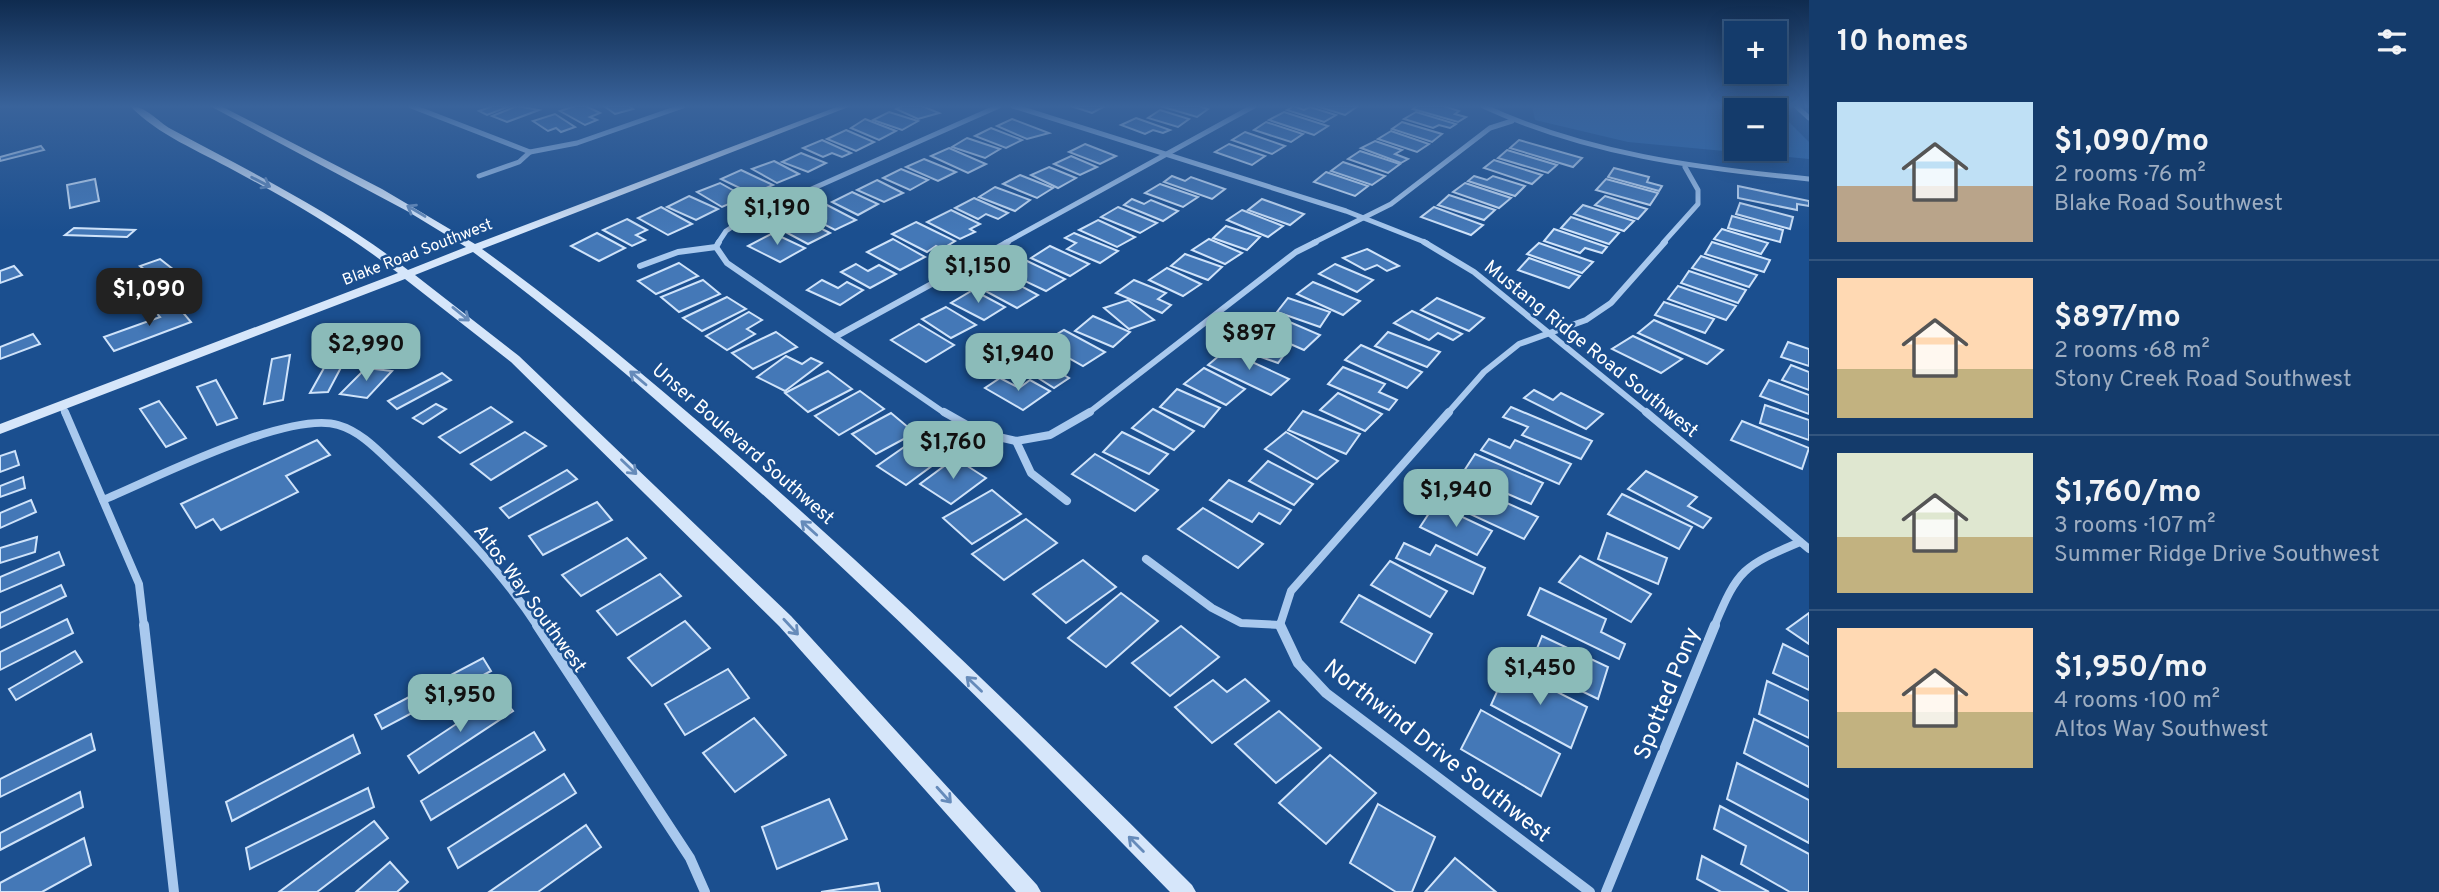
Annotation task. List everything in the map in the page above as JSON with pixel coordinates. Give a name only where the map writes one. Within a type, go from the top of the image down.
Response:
[{"type":"main road","points":[[198,148],[341,229],[407,273],[515,359],[709,544],[785,621],[1030,892]]},
{"type":"main road","name":"Unser Boulevard Southwest","points":[[298,148],[367,182],[473,248],[564,316],[749,472],[868,582],[1185,892]]},
{"type":"main road","name":"Blake Road Southwest","points":[[0,429],[737,148]]},
{"type":"street","points":[[519,148],[530,152]]},
{"type":"street","points":[[479,176],[519,162],[530,152],[552,148]]},
{"type":"street","points":[[716,247],[726,231],[744,219],[905,148]]},
{"type":"street","name":"Mustang Ridge Road Southwest","points":[[1145,148],[1365,218],[1421,240],[1474,272],[1552,333],[1809,548]]},
{"type":"street","points":[[835,337],[1177,148]]},
{"type":"street","points":[[716,247],[727,263],[958,422],[981,433],[1016,441],[1050,435],[1077,422],[1296,252],[1391,204],[1464,148]]},
{"type":"street","points":[[1591,148],[1685,167],[1809,179]]},
{"type":"street","points":[[1146,559],[1212,608],[1241,623],[1280,625],[1291,591],[1484,372],[1519,344],[1586,320],[1611,303],[1698,204],[1698,190],[1685,167]]},
{"type":"street","points":[[640,266],[678,252],[716,247]]},
{"type":"street","points":[[62,406],[139,584],[174,892]]},
{"type":"street","name":"Altos Way Southwest","points":[[103,500],[265,433],[301,424],[337,424],[363,438],[464,531],[534,621],[690,858],[705,892]]},
{"type":"street","points":[[1016,441],[1031,474],[1066,500]]},
{"type":"street","name":"Spotted Pony","points":[[1606,892],[1730,588],[1753,562],[1800,542]]},
{"type":"street","name":"Northwind Drive Southwest","points":[[1280,625],[1298,663],[1326,692],[1590,892]]},
{"type":"shaded area","points":[[1688,148],[1724,148],[1724,151]]},
{"type":"shaded area","points":[[1787,148],[1809,148],[1809,159],[1787,157]]},
{"type":"building","points":[[35,148],[44,150],[0,161],[0,157]]},
{"type":"building","points":[[803,148],[839,148],[851,153],[842,157],[832,153],[823,157]]},
{"type":"building","points":[[949,148],[986,164],[968,173],[931,156]]},
{"type":"building","points":[[954,148],[1000,149],[985,158]]},
{"type":"building","points":[[1078,148],[1094,148],[1116,156],[1100,164],[1069,152]]},
{"type":"building","points":[[1223,148],[1240,148],[1265,156],[1252,165],[1215,152]]},
{"type":"building","points":[[1254,148],[1282,148],[1272,154]]},
{"type":"building","points":[[1361,148],[1395,148],[1402,150],[1395,154],[1408,159],[1401,163]]},
{"type":"building","points":[[1404,148],[1424,148],[1417,152]]},
{"type":"building","points":[[1510,148],[1546,148],[1582,158],[1573,167]]},
{"type":"building","points":[[1507,150],[1557,165],[1548,173],[1498,158]]},
{"type":"building","points":[[1360,151],[1400,164],[1388,173],[1348,159]]},
{"type":"building","points":[[801,153],[826,163],[808,172],[782,162]]},
{"type":"building","points":[[1071,156],[1097,167],[1080,175],[1054,164]]},
{"type":"building","points":[[924,159],[956,172],[938,181],[906,167]]},
{"type":"building","points":[[1494,160],[1542,175],[1532,184],[1484,168]]},
{"type":"building","points":[[774,161],[799,174],[777,183],[752,169]]},
{"type":"building","points":[[1343,162],[1385,176],[1372,185],[1331,171]]},
{"type":"building","points":[[1049,167],[1076,178],[1058,188],[1031,175]]},
{"type":"building","points":[[1614,168],[1649,177],[1647,182],[1662,186],[1659,191],[1608,177]]},
{"type":"building","points":[[901,169],[928,180],[910,190],[883,178]]},
{"type":"building","points":[[741,170],[773,185],[752,194],[721,179]]},
{"type":"building","points":[[1326,172],[1368,186],[1355,196],[1314,182]]},
{"type":"building","points":[[1020,175],[1053,188],[1037,198],[1003,184]]},
{"type":"building","points":[[1172,176],[1185,181],[1191,177],[1225,189],[1212,199],[1164,182]]},
{"type":"building","points":[[1474,176],[1487,180],[1493,176],[1525,186],[1515,196],[1468,181]]},
{"type":"building","points":[[95,179],[99,201],[70,208],[67,185]]},
{"type":"building","points":[[1606,179],[1658,193],[1650,205],[1596,190]]},
{"type":"building","points":[[877,180],[903,193],[884,202],[857,190]]},
{"type":"building","points":[[720,183],[745,197],[722,207],[697,192]]},
{"type":"building","points":[[1465,183],[1511,198],[1499,208],[1453,192]]},
{"type":"building","points":[[1160,184],[1198,197],[1183,207],[1145,193]]},
{"type":"building","points":[[1738,186],[1809,201],[1809,206],[1797,204],[1797,210],[1738,198]]},
{"type":"building","points":[[995,187],[1030,200],[1015,211],[979,197]]},
{"type":"building","points":[[852,192],[878,204],[858,215],[832,202]]},
{"type":"building","points":[[1449,195],[1495,210],[1484,220],[1438,205]]},
{"type":"building","points":[[689,196],[718,209],[696,220],[667,207]]},
{"type":"building","points":[[1605,196],[1647,209],[1638,219],[1595,205]]},
{"type":"building","points":[[974,198],[1008,213],[998,219],[986,214],[978,219],[955,208]]},
{"type":"building","points":[[1132,199],[1144,204],[1151,200],[1178,211],[1163,221],[1124,205]]},
{"type":"building","points":[[1262,199],[1304,214],[1290,225],[1248,210]]},
{"type":"building","points":[[1740,203],[1793,217],[1790,229],[1736,214]]},
{"type":"building","points":[[825,204],[856,220],[835,230],[804,214]]},
{"type":"building","points":[[1583,205],[1634,221],[1624,231],[1574,214]]},
{"type":"building","points":[[661,207],[692,224],[668,235],[638,218]]},
{"type":"building","points":[[1118,207],[1157,223],[1140,233],[1101,217]]},
{"type":"building","points":[[1434,207],[1483,225],[1471,235],[1421,217]]},
{"type":"building","points":[[951,210],[980,224],[970,229],[975,232],[960,239],[927,222]]},
{"type":"building","points":[[1242,210],[1283,226],[1268,237],[1227,220]]},
{"type":"building","points":[[1732,216],[1783,230],[1780,242],[1728,228]]},
{"type":"building","points":[[799,217],[830,233],[808,244],[778,228]]},
{"type":"building","points":[[1571,217],[1619,233],[1609,244],[1561,228]]},
{"type":"building","points":[[627,219],[647,230],[636,235],[645,240],[632,246],[603,230]]},
{"type":"building","points":[[1098,220],[1135,237],[1117,247],[1079,230]]},
{"type":"building","points":[[916,222],[955,241],[942,249],[936,246],[927,252],[892,234]]},
{"type":"building","points":[[1226,226],[1260,237],[1247,250],[1213,238]]},
{"type":"building","points":[[74,228],[135,230],[127,237],[65,235]]},
{"type":"building","points":[[1554,229],[1607,247],[1602,253],[1585,248],[1580,253],[1544,241]]},
{"type":"building","points":[[1722,229],[1768,243],[1761,254],[1714,239]]},
{"type":"building","points":[[597,233],[625,248],[599,261],[571,246]]},
{"type":"building","points":[[773,233],[805,248],[780,262],[748,246]]},
{"type":"building","points":[[1074,233],[1118,251],[1100,263],[1067,249],[1076,243],[1065,238]]},
{"type":"building","points":[[893,239],[925,257],[900,270],[867,252]]},
{"type":"building","points":[[1209,239],[1242,253],[1225,264],[1192,250]]},
{"type":"building","points":[[1712,242],[1770,260],[1764,272],[1705,254]]},
{"type":"building","points":[[1539,243],[1593,262],[1582,273],[1527,254]]},
{"type":"building","points":[[1050,246],[1089,264],[1070,276],[1031,258]]},
{"type":"building","points":[[1367,249],[1399,266],[1387,271],[1377,265],[1365,270],[1343,258]]},
{"type":"building","points":[[1185,254],[1222,267],[1208,280],[1171,266]]},
{"type":"building","points":[[1701,256],[1757,275],[1749,287],[1692,268]]},
{"type":"building","points":[[1529,258],[1580,276],[1569,288],[1518,270]]},
{"type":"building","points":[[160,259],[174,270],[155,278],[140,266]]},
{"type":"building","points":[[1025,260],[1065,279],[1046,291],[1006,272]]},
{"type":"building","points":[[679,263],[698,276],[656,294],[638,281]]},
{"type":"building","points":[[856,264],[868,271],[879,265],[896,274],[870,288],[841,272]]},
{"type":"building","points":[[1335,264],[1373,280],[1357,292],[1319,274]]},
{"type":"building","points":[[14,266],[22,275],[0,283],[0,271]]},
{"type":"building","points":[[1167,268],[1201,284],[1183,296],[1149,280]]},
{"type":"building","points":[[1689,271],[1746,290],[1738,303],[1681,283]]},
{"type":"building","points":[[1000,275],[1038,295],[1017,308],[978,287]]},
{"type":"building","points":[[703,280],[720,294],[679,312],[661,297]]},
{"type":"building","points":[[822,280],[838,288],[847,282],[863,290],[840,305],[807,290]]},
{"type":"building","points":[[1134,280],[1166,293],[1158,299],[1171,305],[1162,313],[1116,293]]},
{"type":"building","points":[[1313,282],[1360,301],[1343,315],[1297,294]]},
{"type":"building","points":[[1678,286],[1736,306],[1726,320],[1668,299]]},
{"type":"building","points":[[973,290],[1005,307],[984,320],[951,303]]},
{"type":"building","points":[[727,297],[746,309],[702,331],[683,318]]},
{"type":"building","points":[[1288,298],[1330,312],[1320,327],[1277,312]]},
{"type":"building","points":[[1437,298],[1484,318],[1469,331],[1421,310]]},
{"type":"building","points":[[1128,300],[1154,320],[1129,329],[1104,308]]},
{"type":"building","points":[[1664,302],[1714,319],[1705,333],[1655,315]]},
{"type":"building","points":[[175,303],[191,322],[114,351],[104,337],[160,317],[154,310]]},
{"type":"building","points":[[946,307],[976,325],[951,338],[922,319]]},
{"type":"building","points":[[1412,311],[1462,334],[1453,340],[1438,333],[1429,340],[1394,323]]},
{"type":"building","points":[[749,312],[762,320],[747,329],[755,334],[727,350],[706,336]]},
{"type":"building","points":[[1271,314],[1320,335],[1304,350],[1254,328]]},
{"type":"building","points":[[1093,316],[1130,332],[1113,347],[1075,331]]},
{"type":"building","points":[[1654,320],[1723,350],[1707,364],[1638,333]]},
{"type":"building","points":[[919,324],[954,345],[926,362],[891,340]]},
{"type":"building","points":[[1064,330],[1105,352],[1083,366],[1042,343]]},
{"type":"building","points":[[776,332],[797,347],[753,369],[732,353]]},
{"type":"building","points":[[1246,332],[1290,347],[1278,363],[1233,347]]},
{"type":"building","points":[[1388,332],[1440,352],[1427,367],[1375,346]]},
{"type":"building","points":[[33,334],[40,344],[0,359],[0,347]]},
{"type":"building","points":[[1633,336],[1682,359],[1661,373],[1612,349]]},
{"type":"building","points":[[1788,342],[1809,349],[1809,366],[1781,357]]},
{"type":"building","points":[[1361,345],[1422,372],[1407,388],[1345,360]]},
{"type":"building","points":[[1033,346],[1063,364],[1054,369],[1069,378],[1054,388],[1010,360]]},
{"type":"building","points":[[1226,350],[1289,379],[1271,395],[1208,365]]},
{"type":"building","points":[[290,355],[283,400],[264,404],[272,359]]},
{"type":"building","points":[[786,356],[802,364],[811,358],[822,363],[785,391],[757,377]]},
{"type":"building","points":[[346,358],[328,392],[310,393],[329,359]]},
{"type":"building","points":[[1791,365],[1809,372],[1809,390],[1782,380]]},
{"type":"building","points":[[1343,367],[1385,384],[1379,392],[1397,400],[1389,410],[1328,384]]},
{"type":"building","points":[[366,368],[392,371],[367,398],[340,394]]},
{"type":"building","points":[[1204,368],[1245,389],[1226,405],[1184,384]]},
{"type":"building","points":[[828,371],[852,389],[808,412],[785,393]]},
{"type":"building","points":[[442,373],[451,380],[397,409],[388,401]]},
{"type":"building","points":[[1000,378],[1019,388],[1030,380],[1050,391],[1023,410],[985,388]]},
{"type":"building","points":[[216,380],[237,418],[217,425],[197,387]]},
{"type":"building","points":[[1769,380],[1809,395],[1809,414],[1760,396]]},
{"type":"building","points":[[1177,389],[1220,408],[1204,427],[1160,407]]},
{"type":"building","points":[[1534,390],[1553,400],[1561,393],[1603,414],[1586,429],[1524,398]]},
{"type":"building","points":[[860,391],[884,409],[839,435],[815,416]]},
{"type":"building","points":[[1338,393],[1382,414],[1365,431],[1320,410]]},
{"type":"building","points":[[159,401],[186,438],[166,447],[140,409]]},
{"type":"building","points":[[436,404],[446,409],[423,424],[413,418]]},
{"type":"building","points":[[1765,405],[1809,420],[1809,440],[1760,423]]},
{"type":"building","points":[[491,407],[512,422],[460,453],[439,437]]},
{"type":"building","points":[[1511,407],[1592,441],[1581,459],[1522,435],[1528,427],[1503,417]]},
{"type":"building","points":[[1153,409],[1194,431],[1174,450],[1132,428]]},
{"type":"building","points":[[1303,411],[1360,434],[1346,454],[1288,430]]},
{"type":"building","points":[[891,413],[915,433],[876,454],[852,434]]},
{"type":"building","points":[[1742,421],[1809,448],[1802,469],[1731,440]]},
{"type":"building","points":[[525,432],[546,446],[491,480],[471,464]]},
{"type":"building","points":[[1122,432],[1168,454],[1149,474],[1103,452]]},
{"type":"building","points":[[1286,432],[1338,461],[1317,479],[1265,449]]},
{"type":"building","points":[[920,436],[948,454],[906,485],[877,466]]},
{"type":"building","points":[[1489,439],[1510,448],[1515,440],[1571,464],[1559,484],[1481,450]]},
{"type":"building","points":[[317,440],[330,455],[286,476],[298,492],[221,530],[213,519],[196,528],[181,504]]},
{"type":"building","points":[[15,451],[19,465],[0,472],[0,456]]},
{"type":"building","points":[[1095,454],[1158,490],[1135,511],[1072,474]]},
{"type":"building","points":[[1475,454],[1543,483],[1531,504],[1462,474]]},
{"type":"building","points":[[955,458],[986,478],[951,504],[920,484]]},
{"type":"building","points":[[1268,461],[1313,484],[1294,505],[1249,481]]},
{"type":"building","points":[[567,470],[577,479],[509,518],[500,508]]},
{"type":"building","points":[[1646,471],[1697,497],[1688,506],[1711,518],[1703,528],[1628,489]]},
{"type":"building","points":[[23,477],[25,488],[0,497],[0,486]]},
{"type":"building","points":[[1229,480],[1291,510],[1280,524],[1259,513],[1252,522],[1210,500]]},
{"type":"building","points":[[1448,488],[1472,499],[1478,490],[1538,517],[1524,539],[1440,500]]},
{"type":"building","points":[[992,490],[1021,514],[972,544],[943,518]]},
{"type":"building","points":[[1622,494],[1692,527],[1679,549],[1608,514]]},
{"type":"building","points":[[31,500],[36,512],[0,528],[0,513]]},
{"type":"building","points":[[597,502],[612,520],[543,555],[529,536]]},
{"type":"building","points":[[1435,504],[1492,531],[1477,555],[1420,527]]},
{"type":"building","points":[[1203,508],[1263,544],[1238,568],[1178,529]]},
{"type":"building","points":[[1026,519],[1057,543],[1004,580],[972,554]]},
{"type":"building","points":[[1607,533],[1667,558],[1658,584],[1598,559]]},
{"type":"building","points":[[37,537],[35,552],[0,563],[0,548]]},
{"type":"building","points":[[627,538],[646,558],[581,596],[562,575]]},
{"type":"building","points":[[1404,543],[1430,555],[1436,545],[1485,568],[1473,594],[1396,558]]},
{"type":"building","points":[[59,552],[64,565],[0,592],[0,577]]},
{"type":"building","points":[[1580,556],[1651,594],[1631,622],[1559,582]]},
{"type":"building","points":[[1083,560],[1116,587],[1066,623],[1033,594]]},
{"type":"building","points":[[1390,561],[1447,591],[1430,617],[1371,585]]},
{"type":"building","points":[[660,574],[681,596],[617,635],[597,611]]},
{"type":"building","points":[[61,585],[66,596],[0,628],[0,613]]},
{"type":"building","points":[[1540,588],[1606,619],[1601,632],[1625,644],[1619,659],[1528,615]]},
{"type":"building","points":[[1121,593],[1158,621],[1106,667],[1068,638]]},
{"type":"building","points":[[1359,595],[1432,634],[1415,663],[1341,622]]},
{"type":"building","points":[[1809,613],[1809,644],[1787,629]]},
{"type":"building","points":[[67,619],[73,633],[0,670],[0,652]]},
{"type":"building","points":[[685,621],[710,648],[652,686],[628,658]]},
{"type":"building","points":[[1181,626],[1219,657],[1170,696],[1132,663]]},
{"type":"building","points":[[1542,636],[1608,667],[1598,699],[1530,666]]},
{"type":"building","points":[[1783,644],[1809,657],[1809,690],[1773,673]]},
{"type":"building","points":[[75,651],[82,662],[16,700],[9,689]]},
{"type":"building","points":[[483,658],[491,671],[382,729],[375,715]]},
{"type":"building","points":[[1508,667],[1587,707],[1571,748],[1491,705]]},
{"type":"building","points":[[728,669],[749,698],[685,735],[665,704]]},
{"type":"building","points":[[1245,679],[1269,701],[1212,743],[1175,707],[1213,680],[1227,692]]},
{"type":"building","points":[[1767,681],[1809,701],[1809,738],[1759,714]]},
{"type":"building","points":[[500,695],[513,711],[419,773],[408,756]]},
{"type":"building","points":[[1481,710],[1560,754],[1541,796],[1461,749]]},
{"type":"building","points":[[1279,711],[1321,748],[1276,783],[1235,744]]},
{"type":"building","points":[[754,718],[786,755],[735,792],[703,753]]},
{"type":"building","points":[[1754,719],[1809,747],[1809,787],[1744,753]]},
{"type":"building","points":[[534,732],[545,750],[431,820],[421,801]]},
{"type":"building","points":[[91,734],[95,750],[0,797],[0,779]]},
{"type":"building","points":[[353,735],[360,753],[232,821],[226,802]]},
{"type":"building","points":[[1330,755],[1376,793],[1326,844],[1279,803]]},
{"type":"building","points":[[1737,763],[1809,800],[1809,843],[1727,799]]},
{"type":"building","points":[[564,774],[576,793],[458,868],[448,848]]},
{"type":"building","points":[[368,788],[374,807],[250,869],[246,848]]},
{"type":"building","points":[[80,792],[83,807],[0,850],[0,833]]},
{"type":"building","points":[[829,799],[847,839],[777,869],[762,827]]},
{"type":"building","points":[[1378,804],[1435,837],[1412,892],[1396,892],[1350,863]]},
{"type":"building","points":[[1720,806],[1809,854],[1809,892],[1790,892],[1741,864],[1746,846],[1714,829]]},
{"type":"building","points":[[374,821],[388,838],[317,892],[279,892]]},
{"type":"building","points":[[586,825],[601,847],[538,892],[489,892]]},
{"type":"building","points":[[84,838],[91,865],[42,892],[0,892],[0,883]]},
{"type":"building","points":[[1702,856],[1769,892],[1721,892],[1697,879]]},
{"type":"building","points":[[1455,858],[1496,892],[1425,892]]},
{"type":"building","points":[[390,862],[408,882],[397,892],[356,892]]},
{"type":"building","points":[[878,883],[880,892],[821,892]]}]
